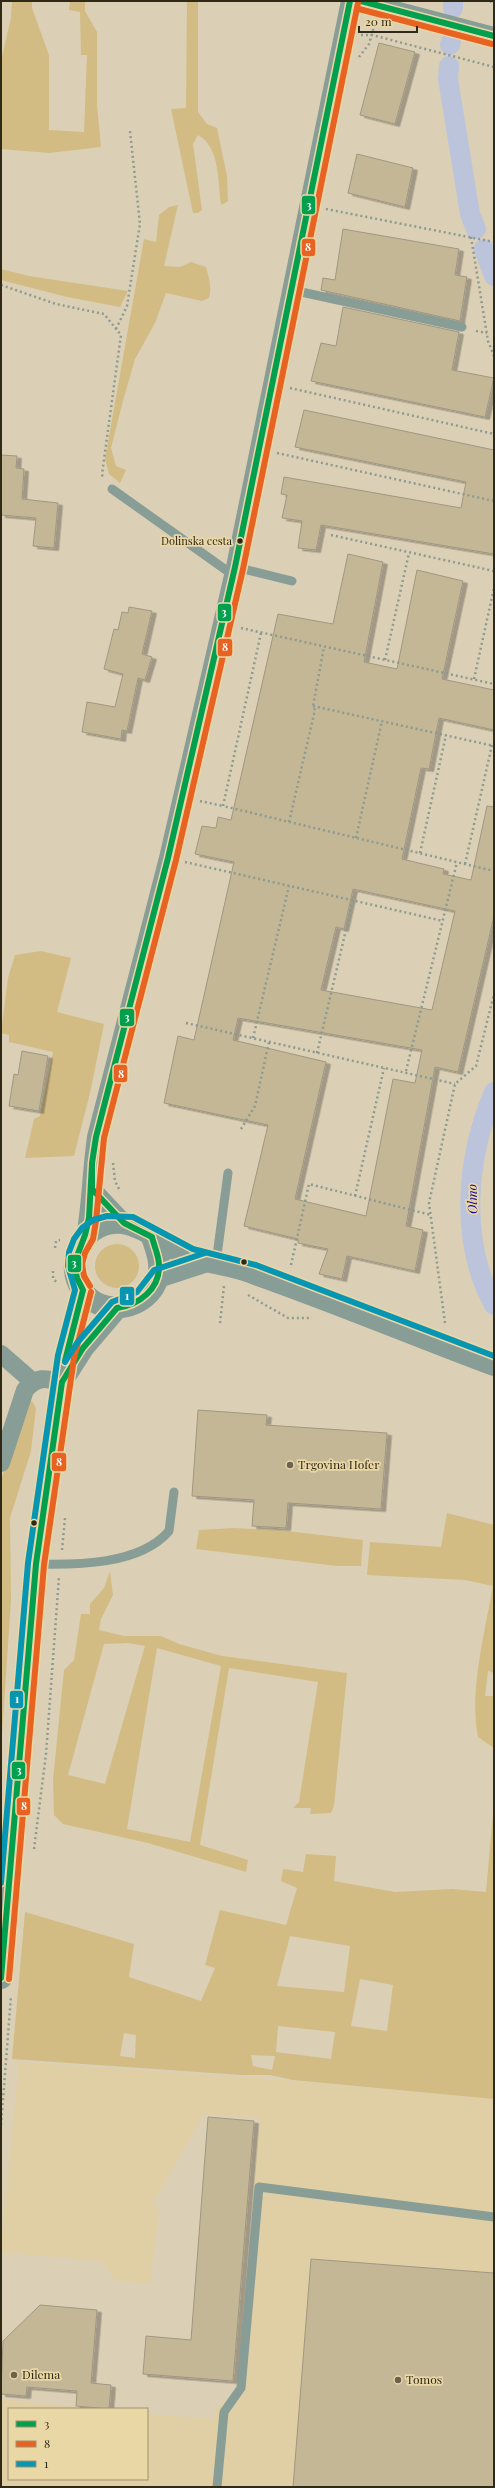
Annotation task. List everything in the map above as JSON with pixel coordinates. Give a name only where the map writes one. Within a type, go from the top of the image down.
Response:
[{"type":"street","points":[[85,1237],[92,1189],[92,1163],[96,1137],[168,858],[234,571],[350,1]]},
{"type":"street","points":[[361,1],[494,36]]},
{"type":"street","points":[[92,1189],[124,1223],[190,1256],[242,1269],[494,1365]]},
{"type":"street","points":[[124,1223],[110,1223],[96,1228],[85,1237],[77,1250],[74,1264],[76,1278],[83,1290],[92,1300],[104,1306],[117,1308],[130,1306],[142,1299],[151,1290],[158,1277],[159,1264],[152,1236]]},
{"type":"street","points":[[158,1277],[216,1263]]},
{"type":"street","points":[[1,1978],[36,1564],[70,1334],[83,1290]]},
{"type":"street","points":[[62,1382],[83,1348],[117,1308]]},
{"type":"street","points":[[1,1354],[32,1381]]},
{"type":"street","points":[[1,1420],[21,1397],[32,1381],[40,1378],[62,1382]]},
{"type":"street","points":[[1,1463],[21,1397]]},
{"type":"lane","points":[[292,290],[462,327]]},
{"type":"lane","points":[[112,490],[234,571],[292,581]]},
{"type":"lane","points":[[216,1263],[228,1173]]},
{"type":"lane","points":[[36,1564],[78,1565],[113,1559],[152,1546],[169,1532],[174,1492]]},
{"type":"lane","points":[[217,2487],[224,2412],[241,2388],[259,2187],[494,2217]]},
{"type":"path","points":[[490,1],[494,4]]},
{"type":"path","points":[[372,35],[494,67]]},
{"type":"path","points":[[116,329],[126,306],[140,224],[130,131]]},
{"type":"path","points":[[326,209],[494,242]]},
{"type":"path","points":[[471,237],[488,341],[494,356]]},
{"type":"path","points":[[1,285],[56,304],[104,314],[121,335],[102,474],[104,482],[112,490]]},
{"type":"path","points":[[289,388],[494,434]]},
{"type":"path","points":[[276,453],[494,501]]},
{"type":"path","points":[[331,536],[494,571]]},
{"type":"path","points":[[385,660],[409,553]]},
{"type":"path","points":[[474,679],[494,588]]},
{"type":"path","points":[[238,627],[494,684]]},
{"type":"path","points":[[223,806],[261,633]]},
{"type":"path","points":[[289,822],[315,710],[314,706],[324,647]]},
{"type":"path","points":[[314,706],[493,745],[465,864]]},
{"type":"path","points":[[356,838],[382,721]]},
{"type":"path","points":[[420,853],[446,735]]},
{"type":"path","points":[[197,800],[494,871]]},
{"type":"path","points":[[181,869],[183,862],[443,921]]},
{"type":"path","points":[[406,1071],[457,862]]},
{"type":"path","points":[[253,1038],[289,886]]},
{"type":"path","points":[[316,1053],[353,900]]},
{"type":"path","points":[[448,1348],[429,1203],[455,1084],[476,1066],[494,994]]},
{"type":"path","points":[[186,1023],[455,1084]]},
{"type":"path","points":[[241,1129],[255,1106],[269,1042]]},
{"type":"path","points":[[355,1196],[384,1068]]},
{"type":"path","points":[[113,1161],[115,1181],[122,1193]]},
{"type":"path","points":[[286,1286],[309,1184],[430,1215]]},
{"type":"path","points":[[216,1263],[220,1323]]},
{"type":"path","points":[[60,1564],[66,1513]]},
{"type":"shaded area","points":[[12,1],[32,1],[32,8],[49,55],[49,130],[84,132],[87,55],[81,55],[80,12],[69,10],[70,1],[85,1],[85,11],[97,32],[97,104],[101,147],[49,153],[1,149],[1,61],[11,18]]},
{"type":"shaded area","points":[[187,1],[198,1],[198,112],[207,124],[217,128],[227,176],[228,201],[221,205],[217,166],[214,156],[205,141],[198,135],[193,144],[202,210],[198,213],[193,213],[171,109],[186,108]]},
{"type":"shaded area","points":[[178,205],[164,266],[180,267],[191,262],[206,267],[210,282],[210,294],[209,298],[202,301],[166,293],[155,323],[135,359],[111,448],[116,466],[126,470],[120,483],[109,474],[105,459],[144,239],[156,242],[159,215],[169,207]]},
{"type":"shaded area","points":[[1,269],[29,276],[128,291],[120,307],[67,297],[1,280]]},
{"type":"shaded area","points":[[41,951],[71,958],[57,1012],[104,1024],[90,1093],[74,1156],[25,1158],[34,1119],[40,1116],[53,1052],[9,1042],[9,1035],[1,1033],[8,978],[15,955]]},
{"type":"shaded area","points":[[117,1244],[129,1248],[135,1254],[139,1266],[135,1278],[129,1284],[117,1288],[105,1284],[99,1278],[95,1266],[99,1254],[105,1248]]},
{"type":"shaded area","points":[[32,1401],[36,1408],[31,1451],[10,1518],[11,1600],[1,1750],[1,1480],[27,1404]]},
{"type":"shaded area","points":[[447,1513],[494,1525],[494,1673],[488,1671],[485,1696],[494,1696],[494,1748],[478,1737],[475,1701],[482,1642],[493,1586],[465,1580],[367,1575],[370,1542],[441,1547]]},
{"type":"shaded area","points":[[234,1528],[287,1531],[363,1540],[361,1566],[337,1566],[196,1549],[199,1530]]},
{"type":"shaded area","points":[[110,1571],[113,1595],[101,1619],[99,1630],[124,1636],[161,1636],[179,1644],[222,1656],[347,1673],[334,1806],[331,1813],[310,1814],[311,1808],[293,1808],[299,1802],[318,1682],[229,1668],[200,1845],[248,1860],[246,1872],[148,1843],[63,1824],[54,1815],[53,1780],[64,1670],[74,1660],[81,1614],[90,1614],[90,1604],[104,1588]],"holes":[[[128,1643],[145,1646],[105,1784],[68,1775],[104,1644]],[[157,1648],[221,1666],[190,1842],[127,1829]]]},
{"type":"shaded area","points":[[494,1802],[494,2099],[293,2080],[270,2075],[241,2075],[12,2059],[25,1912],[134,1944],[129,1977],[201,2001],[215,1968],[205,1965],[220,1910],[286,1925],[297,1888],[281,1881],[283,1869],[303,1872],[306,1854],[336,1856],[334,1881],[395,1892],[452,1889],[486,1892]],"holes":[[[290,1936],[350,1946],[344,1992],[277,1986]],[[360,1979],[393,1985],[387,2031],[351,2026]],[[278,2026],[335,2032],[331,2059],[276,2052]],[[124,2033],[136,2035],[135,2058],[120,2056]],[[251,2055],[275,2056],[272,2070],[253,2066]]]},
{"type":"shaded area","points":[[19,2062],[268,2079],[494,2099],[494,2487],[1,2487],[1,2399],[86,2408],[8,2408],[8,2480],[148,2480],[148,2414],[213,2419],[218,2405],[236,2402],[260,2118],[204,2114],[153,2203],[159,2210],[150,2284],[114,2280],[102,2261],[6,2253],[1,2248]]},
{"type":"building","points":[[379,43],[415,52],[395,124],[360,115]]},
{"type":"building","points":[[357,154],[413,168],[405,207],[348,193]]},
{"type":"building","points":[[343,229],[459,249],[455,275],[467,277],[460,321],[321,290],[323,278],[335,280]]},
{"type":"building","points":[[343,307],[459,332],[452,370],[494,378],[485,417],[311,381],[321,343],[336,346]]},
{"type":"building","points":[[304,410],[494,450],[494,554],[321,525],[316,550],[298,548],[302,521],[282,518],[287,495],[281,494],[284,477],[461,508],[466,482],[295,447]]},
{"type":"building","points":[[1,455],[17,456],[16,468],[24,469],[22,499],[58,503],[54,548],[33,546],[36,518],[1,515]]},
{"type":"building","points":[[348,554],[383,562],[364,662],[397,669],[417,570],[463,581],[442,679],[494,690],[494,730],[439,718],[429,769],[421,768],[402,859],[444,869],[443,874],[471,880],[487,806],[494,807],[494,916],[458,1072],[435,1067],[406,1226],[423,1230],[415,1271],[347,1256],[342,1279],[319,1274],[328,1249],[298,1243],[298,1239],[244,1226],[268,1125],[164,1103],[178,1036],[194,1040],[234,862],[195,854],[202,826],[216,828],[218,817],[231,820],[278,614],[333,624]],"holes":[[[353,889],[455,911],[432,1010],[321,990],[336,927],[344,929]],[[238,1018],[422,1050],[415,1083],[393,1079],[366,1216],[295,1199],[326,1062],[233,1040]]]},
{"type":"building","points":[[129,607],[152,611],[142,654],[152,657],[145,680],[138,678],[127,731],[122,730],[121,739],[82,732],[87,702],[115,707],[123,674],[104,669],[114,629],[118,630],[122,612],[128,613]]},
{"type":"building","points":[[22,1051],[48,1056],[39,1111],[9,1106],[14,1074],[18,1075]]},
{"type":"building","name":"Trgovina Hofer","points":[[198,1410],[267,1415],[266,1425],[387,1433],[381,1509],[288,1503],[286,1528],[252,1526],[254,1500],[192,1496]]},
{"type":"building","points":[[208,2117],[254,2121],[233,2381],[143,2374],[146,2336],[191,2340]]},
{"type":"building","name":"Tomos","points":[[311,2259],[494,2273],[494,2487],[293,2487]]},
{"type":"building","points":[[40,2305],[97,2310],[91,2383],[111,2385],[109,2408],[76,2406],[77,2391],[27,2387],[26,2396],[1,2394],[3,2341]]},
{"type":"waterway","points":[[453,1],[453,8]]},
{"type":"waterway","points":[[450,45],[451,41]]},
{"type":"waterway","points":[[449,66],[448,79],[470,214],[476,229]]},
{"type":"waterway","points":[[484,249],[494,276]]},
{"type":"waterway","name":"Olmo","points":[[494,1092],[477,1144],[472,1172],[470,1199],[471,1227],[475,1254],[483,1280],[494,1305]]},
{"type":"transit line","name":"3","points":[[1,1978],[36,1564],[62,1382],[83,1348],[117,1308],[133,1303],[147,1294],[156,1281],[158,1274],[158,1258],[152,1237],[124,1223],[92,1189],[92,1163],[96,1137],[168,858],[235,567],[350,1]]},
{"type":"transit line","name":"3","points":[[361,1],[494,36]]},
{"type":"transit line","name":"8","points":[[90,1286],[84,1276],[82,1264],[85,1253],[93,1239],[104,1138],[176,860],[243,569],[358,3]]},
{"type":"transit line","name":"8","points":[[359,9],[492,44]]},
{"type":"transit line","name":"3","points":[[65,1361],[83,1290],[77,1278],[74,1264],[85,1235],[89,1218],[92,1164]]},
{"type":"transit line","name":"1","points":[[1,1883],[28,1563],[58,1355],[75,1290],[68,1266],[69,1252],[74,1239],[82,1228],[93,1220],[107,1216],[133,1217],[193,1249],[256,1265],[494,1356]]},
{"type":"transit line","name":"1","points":[[65,1362],[77,1343],[112,1302],[137,1292],[154,1270],[205,1253]]},
{"type":"transit line","name":"8","points":[[9,1979],[44,1565],[74,1358],[91,1292]]},
{"type":"place","name":"Dolinska cesta","points":[[240,541]]},
{"type":"place","name":"Trgovina Hofer","points":[[290,1465]]},
{"type":"place","name":"Dilema","points":[[14,2375]]},
{"type":"place","name":"Tomos","points":[[398,2380]]}]
